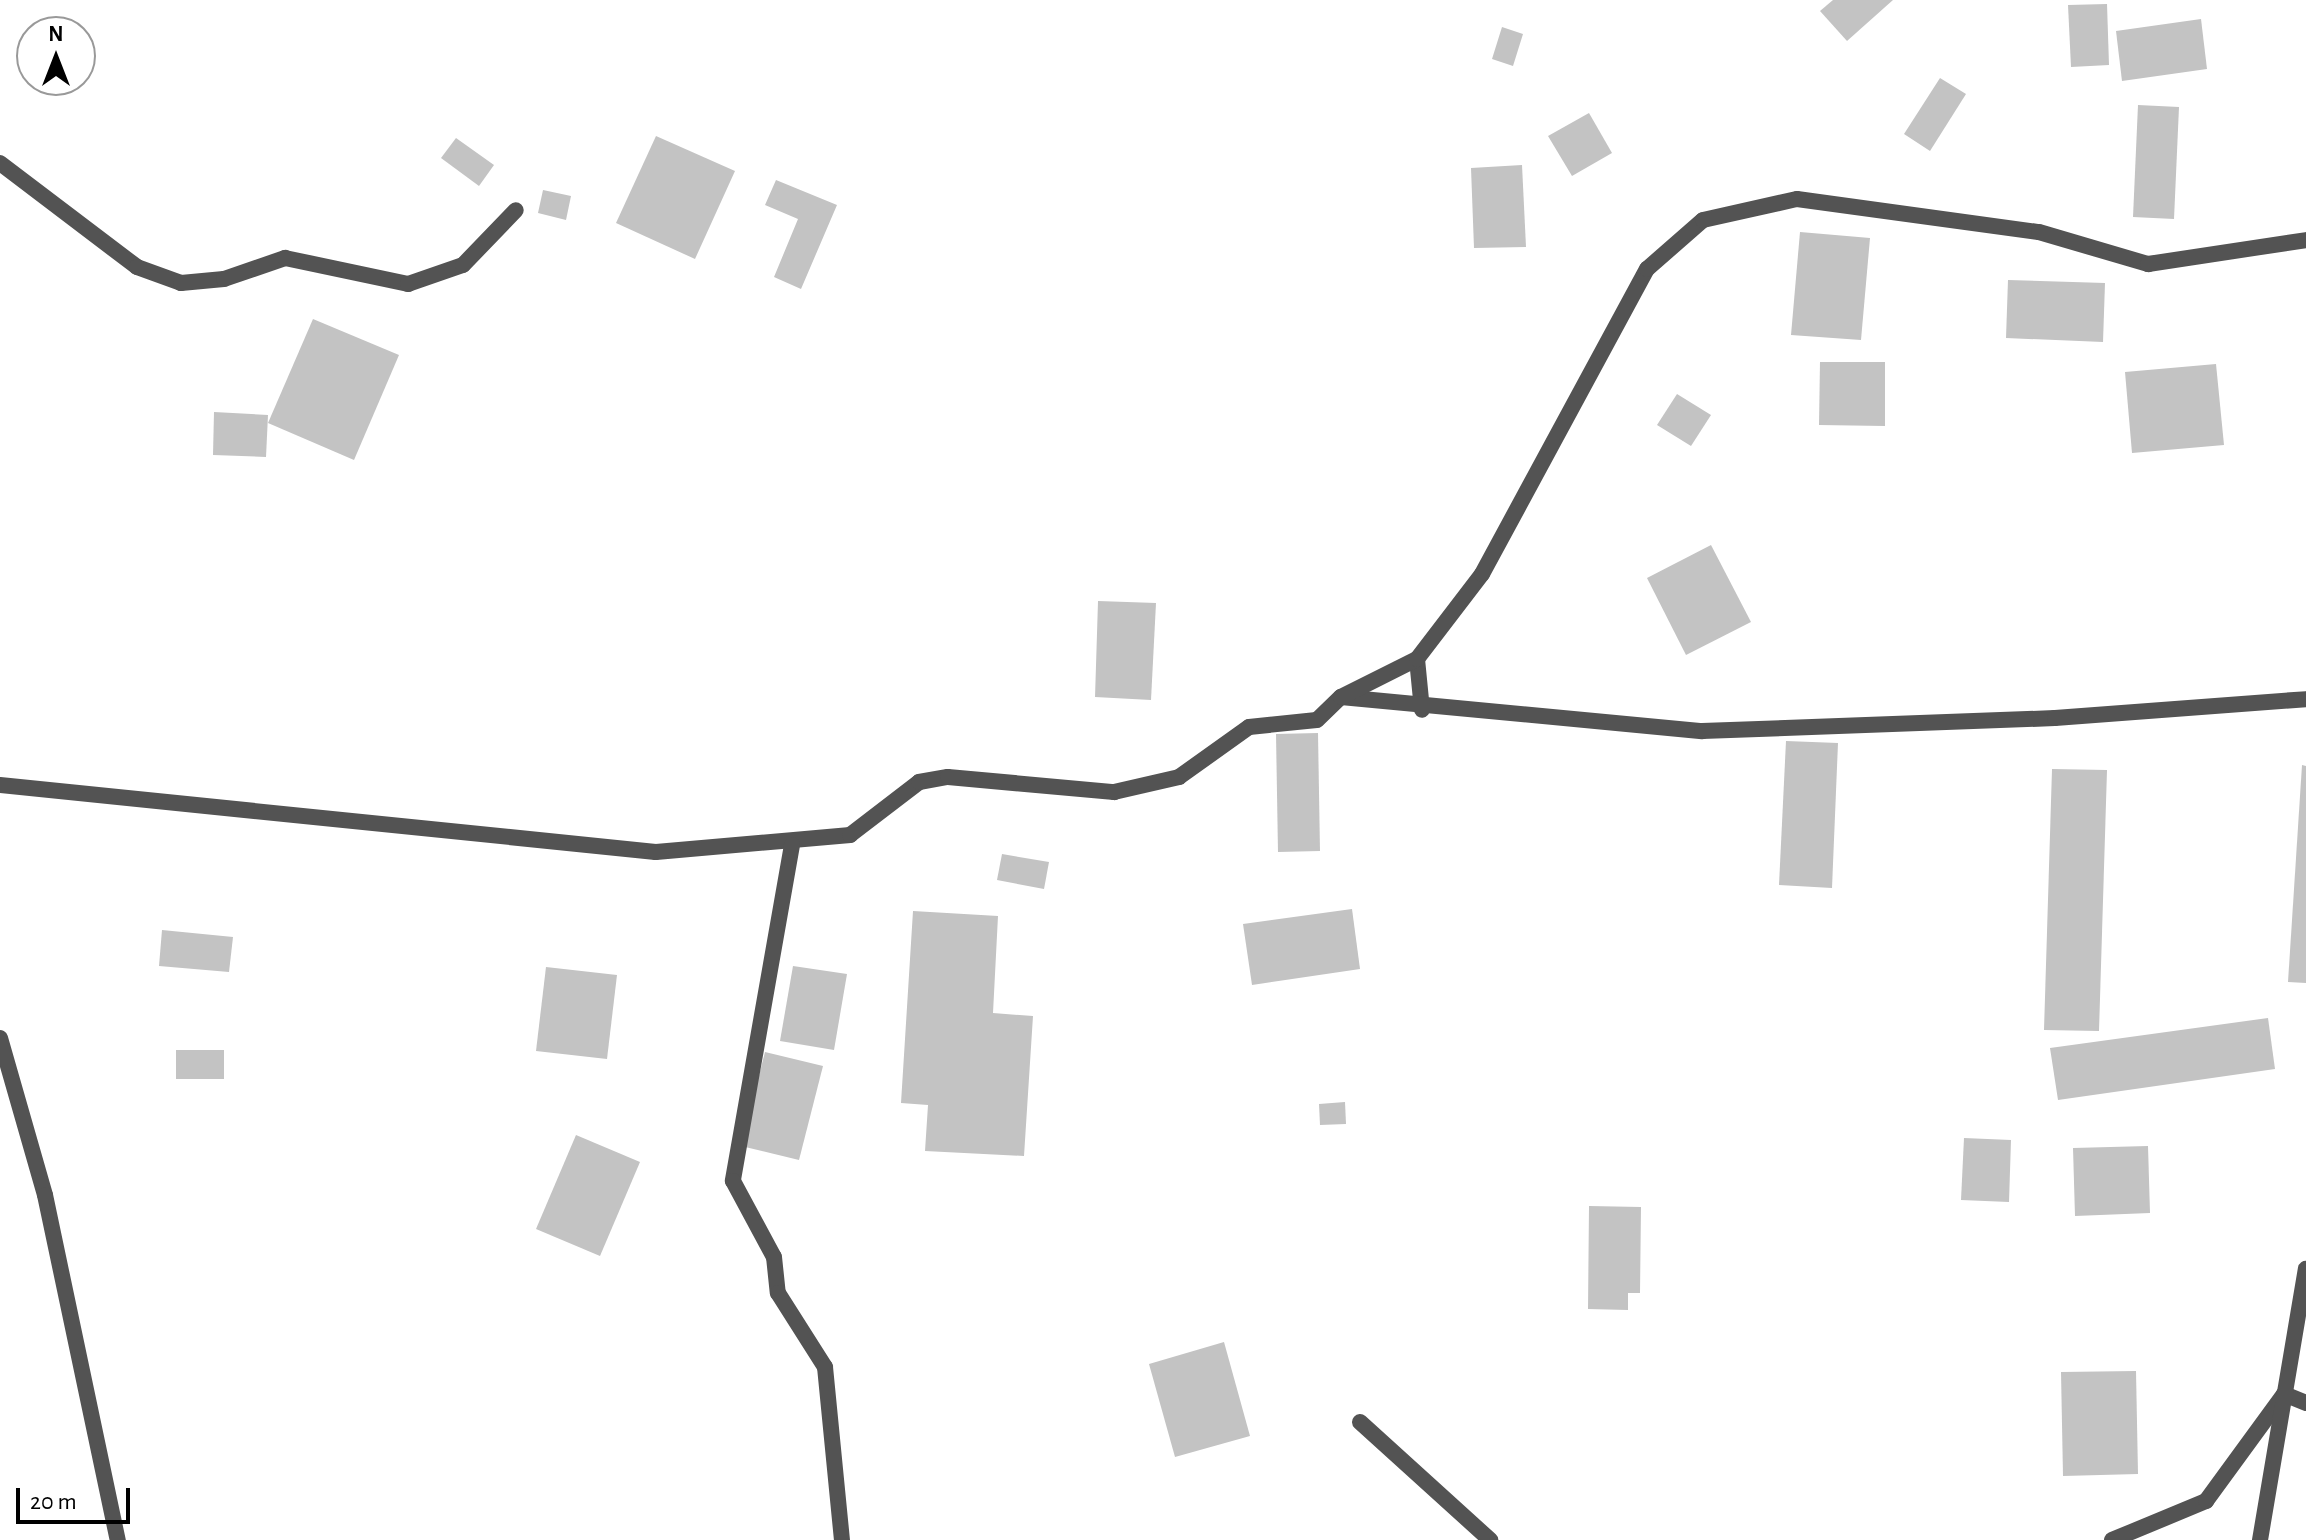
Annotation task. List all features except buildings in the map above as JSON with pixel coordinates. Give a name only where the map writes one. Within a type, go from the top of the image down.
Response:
[{"type":"street","points":[[0,163],[137,267],[181,283],[224,279],[285,258],[408,284],[463,265],[516,210]]},
{"type":"street","points":[[0,785],[656,852],[792,845],[850,835],[919,782],[948,777],[1114,792],[1179,777],[1249,727],[1317,720],[1341,697],[1417,659],[1482,574],[1647,269],[1703,220],[1797,199],[2039,232],[2148,264],[2306,240]]},
{"type":"street","points":[[1417,659],[1422,710]]},
{"type":"street","points":[[1341,697],[1422,710],[1702,731],[2055,718],[2306,699]]},
{"type":"street","points":[[792,845],[733,1181],[774,1257],[778,1293],[825,1367],[842,1540]]},
{"type":"street","points":[[0,1038],[45,1195],[118,1540]]},
{"type":"street","points":[[2260,1540],[2306,1269]]},
{"type":"street","points":[[2284,1394],[2306,1403]]},
{"type":"street","points":[[2112,1540],[2206,1501],[2284,1394]]},
{"type":"street","points":[[1360,1422],[1490,1540]]}]
